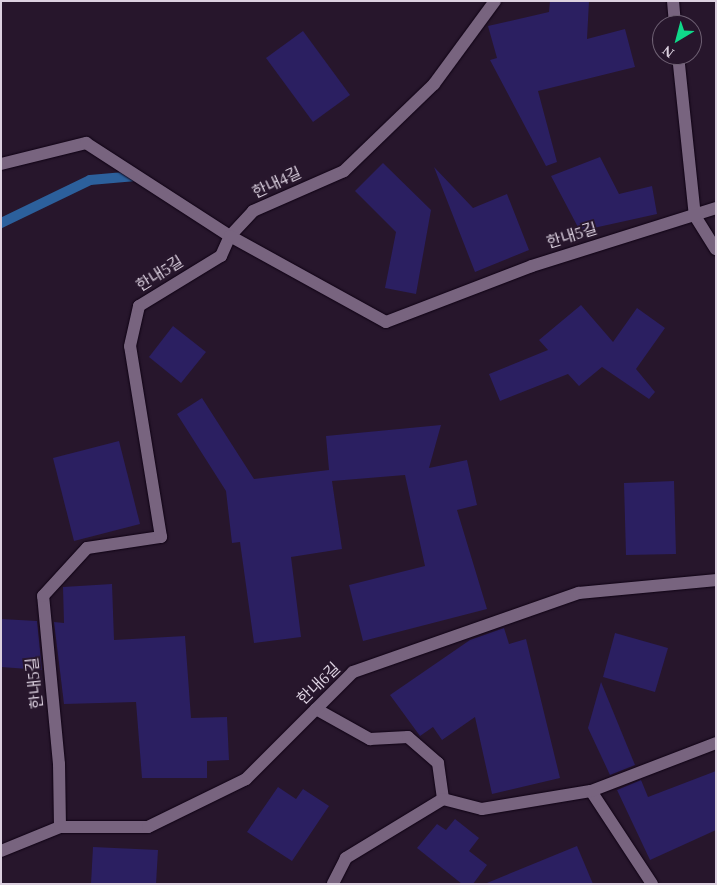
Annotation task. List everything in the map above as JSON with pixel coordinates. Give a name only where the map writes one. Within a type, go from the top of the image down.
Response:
[{"type":"street","name":"한내4길","points":[[230,236],[254,211],[344,171],[434,84],[495,1]]},
{"type":"street","points":[[673,1],[674,15]]},
{"type":"street","points":[[679,65],[695,216],[716,249]]},
{"type":"street","points":[[1,164],[86,143],[230,236]]},
{"type":"street","name":"한내5길","points":[[60,827],[59,764],[43,596],[87,548],[161,537],[130,346],[140,306],[221,256],[230,236],[386,322],[532,266],[716,208]]},
{"type":"street","name":"한내6길","points":[[1,851],[60,827],[148,827],[246,779],[353,672],[579,593],[716,580]]},
{"type":"street","points":[[316,709],[370,739],[408,737],[438,762],[442,799]]},
{"type":"street","points":[[333,884],[346,858],[442,799],[482,809],[591,791],[716,744]]},
{"type":"street","points":[[591,791],[652,884]]},
{"type":"building","points":[[550,1],[589,1],[587,39],[625,29],[635,67],[538,91],[557,162],[546,166],[490,60],[497,58],[488,26],[549,12]]},
{"type":"building","points":[[303,31],[350,95],[313,122],[266,58]]},
{"type":"building","points":[[600,157],[619,194],[652,186],[657,214],[580,231],[551,176]]},
{"type":"building","points":[[383,163],[431,210],[416,294],[385,288],[396,232],[355,191]]},
{"type":"building","points":[[434,167],[473,208],[507,194],[529,250],[475,272]]},
{"type":"building","points":[[581,305],[613,342],[637,308],[665,328],[636,369],[655,392],[649,399],[602,367],[579,386],[568,374],[500,401],[489,374],[548,350],[539,340]]},
{"type":"building","points":[[173,326],[206,352],[181,383],[149,357]]},
{"type":"building","points":[[202,398],[254,479],[329,470],[326,436],[441,425],[429,468],[467,460],[477,505],[457,510],[487,609],[363,641],[349,585],[425,566],[405,475],[332,481],[342,549],[291,557],[301,637],[254,643],[240,542],[232,543],[226,491],[177,414]]},
{"type":"building","points":[[119,441],[140,524],[74,541],[53,458]]},
{"type":"building","points":[[674,481],[676,554],[626,555],[624,483]]},
{"type":"building","points":[[112,584],[114,640],[185,636],[191,718],[227,717],[229,760],[207,761],[207,778],[142,778],[136,702],[64,704],[54,622],[64,623],[63,587]]},
{"type":"building","points":[[1,619],[37,621],[42,670],[1,667]]},
{"type":"building","points":[[504,628],[509,644],[526,639],[560,778],[492,794],[475,717],[442,740],[433,727],[420,736],[390,695],[470,640]]},
{"type":"building","points":[[615,633],[668,648],[655,692],[603,677]]},
{"type":"building","points":[[601,682],[635,765],[610,775],[588,728]]},
{"type":"building","points":[[716,771],[716,830],[650,860],[617,790],[641,780],[648,797]]},
{"type":"building","points":[[278,787],[296,799],[303,789],[329,806],[292,861],[247,832]]},
{"type":"building","points":[[455,819],[479,838],[469,851],[487,865],[473,884],[462,884],[417,848],[437,824],[446,830]]},
{"type":"building","points":[[577,846],[593,884],[487,884],[487,883]]},
{"type":"building","points":[[93,847],[158,850],[156,884],[91,884]]},
{"type":"waterway","points":[[1,223],[90,180],[136,176]]}]
